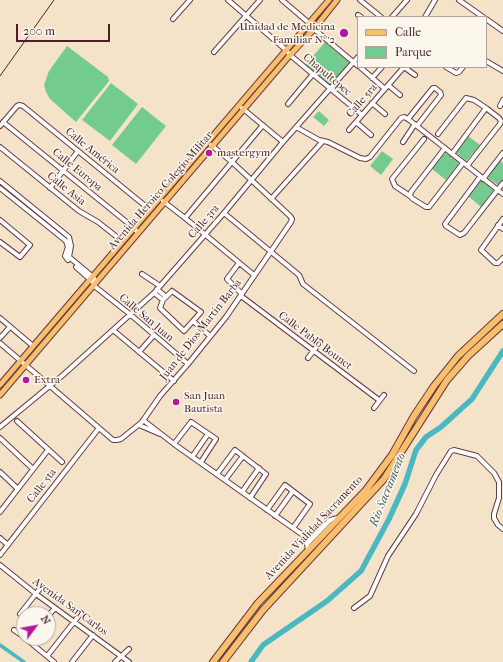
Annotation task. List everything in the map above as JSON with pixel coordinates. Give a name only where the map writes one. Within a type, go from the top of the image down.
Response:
[{"type":"highway","name":"Avenida Vialidad Sacramento","points":[[213,662],[258,603],[358,499],[392,455],[414,416],[458,356],[503,314]]},
{"type":"highway","name":"Avenida Vialidad Sacramento","points":[[223,662],[263,610],[384,479],[447,380],[468,356],[503,324]]},
{"type":"main road","name":"Avenida Heroico Colegio Militar","points":[[0,395],[212,146],[286,50],[329,0]]},
{"type":"main road","name":"Avenida Heroico Colegio Militar","points":[[0,385],[208,141],[242,107],[314,29],[337,0]]},
{"type":"street","points":[[174,19],[190,0]]},
{"type":"street","name":"Chapultepec","points":[[228,0],[290,55],[362,115]]},
{"type":"street","points":[[214,52],[260,0]]},
{"type":"street","points":[[282,0],[357,64]]},
{"type":"street","points":[[360,0],[381,16]]},
{"type":"street","points":[[393,16],[407,0]]},
{"type":"street","points":[[426,16],[435,0]]},
{"type":"street","points":[[459,0],[482,16]]},
{"type":"street","points":[[487,20],[503,31]]},
{"type":"street","name":"Calle 3ra","points":[[0,427],[50,386],[157,289],[357,58]]},
{"type":"street","points":[[487,62],[503,71]]},
{"type":"street","points":[[361,68],[385,89]]},
{"type":"street","points":[[372,78],[381,68]]},
{"type":"street","name":"Calle 5ra","points":[[349,130],[403,68]]},
{"type":"street","points":[[405,68],[415,75]]},
{"type":"street","points":[[448,68],[455,73],[459,72],[462,68]]},
{"type":"street","points":[[288,104],[313,74]]},
{"type":"street","points":[[388,85],[400,95]]},
{"type":"street","points":[[403,142],[441,95],[440,92],[433,88],[408,119]]},
{"type":"street","points":[[424,139],[392,180],[395,186],[426,208],[429,207],[500,122],[499,118],[486,108],[474,100],[466,98],[438,134]]},
{"type":"street","points":[[500,106],[503,100]]},
{"type":"street","points":[[372,103],[385,114]]},
{"type":"street","name":"Calle América","points":[[1,124],[18,105],[23,106],[149,209]]},
{"type":"street","points":[[242,107],[283,142]]},
{"type":"street","points":[[452,154],[486,108]]},
{"type":"street","points":[[296,127],[310,136],[360,158],[368,158],[401,118],[404,117],[503,194]]},
{"type":"street","points":[[356,122],[371,135]]},
{"type":"street","name":"Calle Europa","points":[[1,124],[63,170],[134,228],[138,233]]},
{"type":"street","points":[[185,218],[263,125]]},
{"type":"street","points":[[208,141],[271,199],[323,141]]},
{"type":"street","name":"Calle Asia","points":[[0,147],[79,211],[98,222],[122,241]]},
{"type":"street","points":[[410,196],[411,192],[445,148]]},
{"type":"street","points":[[50,188],[78,151]]},
{"type":"street","points":[[503,153],[447,221],[445,224],[446,226],[460,235],[462,234],[503,183]]},
{"type":"street","points":[[0,181],[68,237],[70,244]]},
{"type":"street","points":[[0,188],[70,244]]},
{"type":"street","points":[[160,198],[254,275]]},
{"type":"street","points":[[20,203],[23,199]]},
{"type":"street","name":"Juan de Dios Martin Barba","points":[[99,428],[113,440],[117,440],[121,439],[139,425],[160,396],[188,364],[241,295],[292,219],[271,199]]},
{"type":"street","points":[[224,213],[270,253],[299,275],[303,284],[414,371]]},
{"type":"street","points":[[503,219],[481,250],[495,263],[503,258]]},
{"type":"street","points":[[0,220],[30,246],[22,256],[19,257],[0,242]]},
{"type":"street","points":[[498,225],[503,229]]},
{"type":"street","name":"Calle San Juan","points":[[70,244],[69,257],[91,277],[94,283],[188,364]]},
{"type":"street","name":"Calle Pablo Bounet","points":[[239,263],[227,280],[241,295],[379,400]]},
{"type":"street","points":[[142,274],[166,297]]},
{"type":"street","points":[[157,289],[163,300]]},
{"type":"street","points":[[171,291],[173,291],[200,312],[184,331],[160,308],[160,305],[166,297],[171,291]]},
{"type":"street","points":[[0,318],[33,346]]},
{"type":"street","points":[[193,321],[210,336]]},
{"type":"street","points":[[0,338],[10,327]]},
{"type":"street","points":[[113,330],[174,381]]},
{"type":"street","points":[[139,352],[154,335]]},
{"type":"street","points":[[308,358],[320,342]]},
{"type":"street","points":[[0,343],[99,428]]},
{"type":"street","points":[[374,408],[384,395]]},
{"type":"street","points":[[144,420],[174,444],[310,540]]},
{"type":"street","points":[[17,421],[62,462]]},
{"type":"street","points":[[174,444],[191,422],[216,440],[201,462]]},
{"type":"street","points":[[139,425],[162,434]]},
{"type":"street","name":"Calle 5ta","points":[[0,555],[99,428]]},
{"type":"street","points":[[192,456],[208,434]]},
{"type":"street","points":[[0,438],[33,469]]},
{"type":"street","points":[[0,512],[2,506],[18,489],[48,450]]},
{"type":"street","points":[[217,474],[235,450],[266,474],[250,498]]},
{"type":"street","points":[[354,608],[370,596],[389,553],[416,514],[436,474],[452,451],[454,450],[477,456],[494,473],[499,482],[499,489],[494,518],[498,525],[503,529]]},
{"type":"street","points":[[225,480],[242,456]]},
{"type":"street","points":[[242,492],[259,468]]},
{"type":"street","points":[[0,472],[18,489]]},
{"type":"street","points":[[267,510],[285,485],[310,504],[293,528]]},
{"type":"street","points":[[275,516],[293,491]]},
{"type":"street","points":[[308,551],[307,544],[310,540],[330,520],[341,517]]},
{"type":"street","points":[[0,538],[8,545]]},
{"type":"street","name":"Avenida San Carlos","points":[[0,565],[52,606]]},
{"type":"street","points":[[26,606],[42,586]]},
{"type":"street","name":"Avenida San Carlos","points":[[56,609],[129,662]]},
{"type":"street","points":[[48,656],[81,613]]},
{"type":"street","points":[[72,662],[93,635]]},
{"type":"street","points":[[36,646],[54,662]]},
{"type":"street","points":[[115,662],[129,649]]},
{"type":"green space","points":[[325,42],[350,63],[329,87],[305,66]]},
{"type":"green space","points":[[67,46],[108,77],[109,81],[76,122],[50,99],[44,85],[49,71]]},
{"type":"green space","points":[[111,83],[138,104],[110,141],[82,120]]},
{"type":"green space","points":[[142,107],[166,126],[136,164],[112,145]]},
{"type":"green space","points":[[319,111],[329,120],[324,126],[313,117]]},
{"type":"green space","points":[[468,136],[480,145],[466,161],[456,151]]},
{"type":"green space","points":[[382,151],[393,159],[381,175],[370,166]]},
{"type":"green space","points":[[446,153],[458,162],[458,165],[446,180],[432,169]]},
{"type":"green space","points":[[499,160],[503,163],[503,180],[498,185],[488,178],[488,176]]},
{"type":"green space","points":[[480,181],[493,189],[481,207],[468,196]]},
{"type":"waterway","name":"Rio Sacramento","points":[[251,662],[263,645],[327,601],[361,571],[389,519],[405,484],[416,450],[426,437],[441,427],[472,399],[503,351]]},
{"type":"waterway","points":[[0,645],[24,662]]},
{"type":"railway","points":[[0,76],[54,0]]},
{"type":"place","name":"Unidad de Medicina Familiar Nº 2","points":[[344,33]]},
{"type":"place","name":"mastergym","points":[[209,153]]},
{"type":"place","name":"Extra","points":[[26,380]]},
{"type":"place","name":"San Juan Bautista","points":[[176,402]]}]
